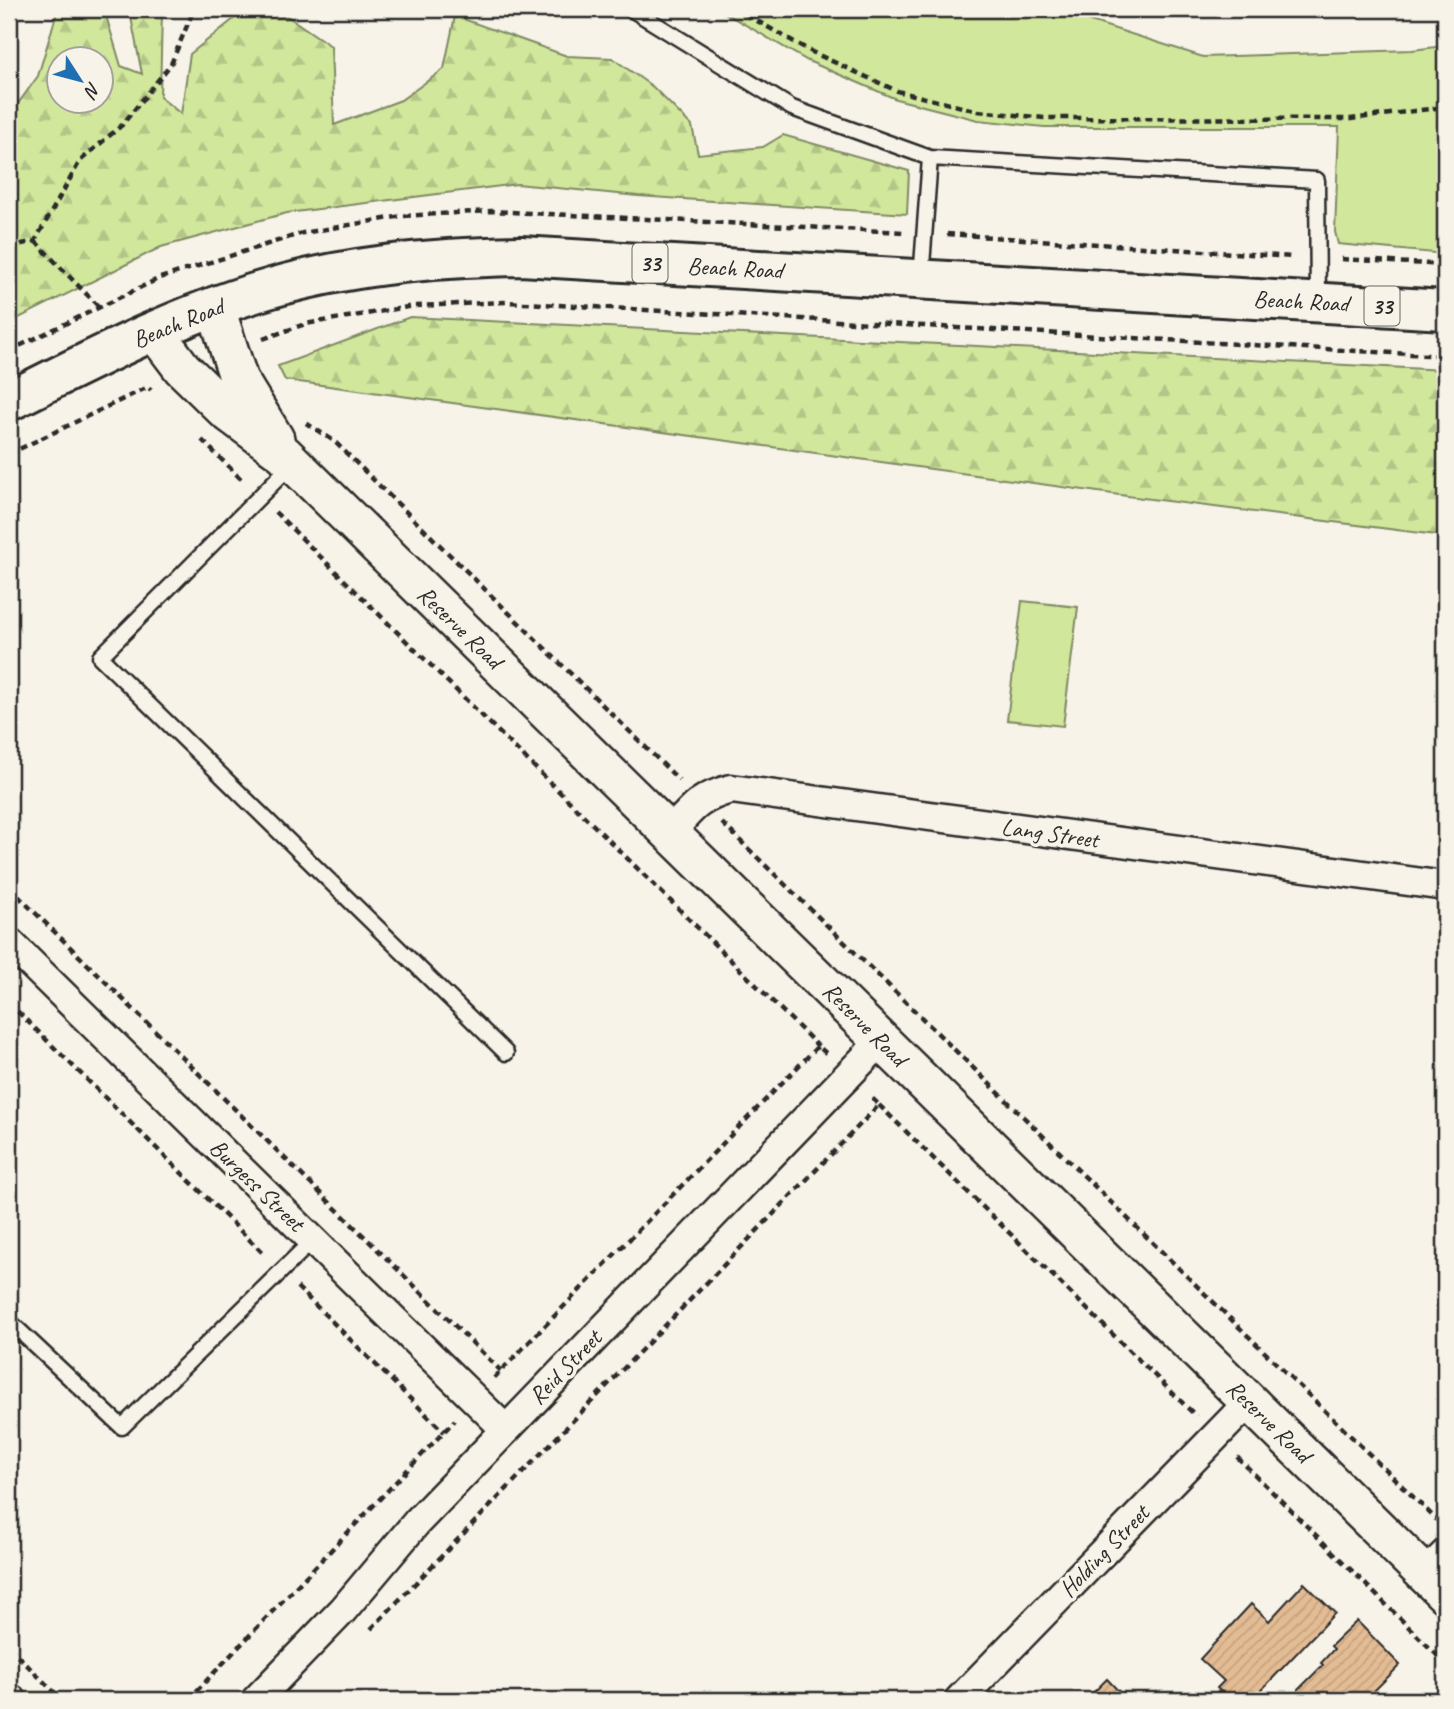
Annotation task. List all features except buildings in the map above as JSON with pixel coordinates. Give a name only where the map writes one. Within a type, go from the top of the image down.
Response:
[{"type":"main road","name":"Beach Road","points":[[9,401],[154,331],[257,292],[327,274],[422,260],[469,257],[522,256],[1445,310]]},
{"type":"street","name":"Reserve Road","points":[[215,306],[245,351],[239,380],[289,459]]},
{"type":"street","name":"Reserve Road","points":[[154,331],[182,368],[226,411],[289,459],[1249,1402],[1439,1574]]},
{"type":"street","name":"Lang Street","points":[[699,800],[731,789],[1445,886]]},
{"type":"street","points":[[670,833],[699,800]]},
{"type":"street","name":"Burgess Street","points":[[9,942],[505,1429]]},
{"type":"street","name":"Reid Street","points":[[256,1700],[343,1610],[417,1522],[505,1429],[881,1041]]},
{"type":"street","name":"Holding Street","points":[[959,1700],[1249,1402]]},
{"type":"lane","points":[[631,9],[792,108],[930,158],[1317,180],[1318,302]]},
{"type":"lane","points":[[922,279],[930,158]]},
{"type":"lane","points":[[289,459],[259,496],[100,657],[506,1052]]},
{"type":"lane","points":[[9,1321],[122,1427],[313,1240]]},
{"type":"path","points":[[9,247],[35,241],[80,161],[122,125],[171,64],[194,9]]},
{"type":"path","points":[[736,9],[812,52],[897,91],[978,111],[1044,118],[1351,119],[1445,107]]},
{"type":"path","points":[[35,241],[99,307]]},
{"type":"path","points":[[245,351],[263,339],[305,324],[414,306],[507,302],[1445,356]]},
{"type":"path","points":[[245,351],[263,339]]},
{"type":"path","points":[[9,454],[182,368]]},
{"type":"path","points":[[148,387],[157,396]]},
{"type":"path","points":[[303,421],[334,441],[1445,1529]]},
{"type":"path","points":[[194,433],[818,1046]]},
{"type":"path","points":[[9,887],[501,1371]]},
{"type":"path","points":[[9,1003],[444,1432]]},
{"type":"path","points":[[879,1105],[1445,1663]]},
{"type":"path","points":[[9,1647],[62,1700]]},
{"type":"green space","points":[[58,9],[104,9],[115,46],[47,46]]},
{"type":"green space","points":[[718,9],[1053,9],[1203,57],[1412,50],[1445,46],[1445,254],[1338,244],[1335,232],[1339,127],[1044,127],[978,120],[896,99],[808,61]]},
{"type":"green space","points":[[162,10],[160,97],[181,114],[190,54],[235,18],[287,16],[331,46],[334,125],[401,100],[444,69],[455,16],[567,56],[612,58],[653,87],[692,126],[698,154],[763,147],[783,135],[909,171],[907,214],[638,196],[517,184],[287,213],[161,247],[9,323],[9,116],[38,76],[46,49],[46,116],[116,116],[116,49],[121,66],[142,74],[130,12]]},
{"type":"green space","points":[[410,317],[1445,370],[1445,536],[1127,496],[285,380],[278,366]]},
{"type":"green space","points":[[1022,601],[1078,607],[1063,726],[1007,720]]}]
